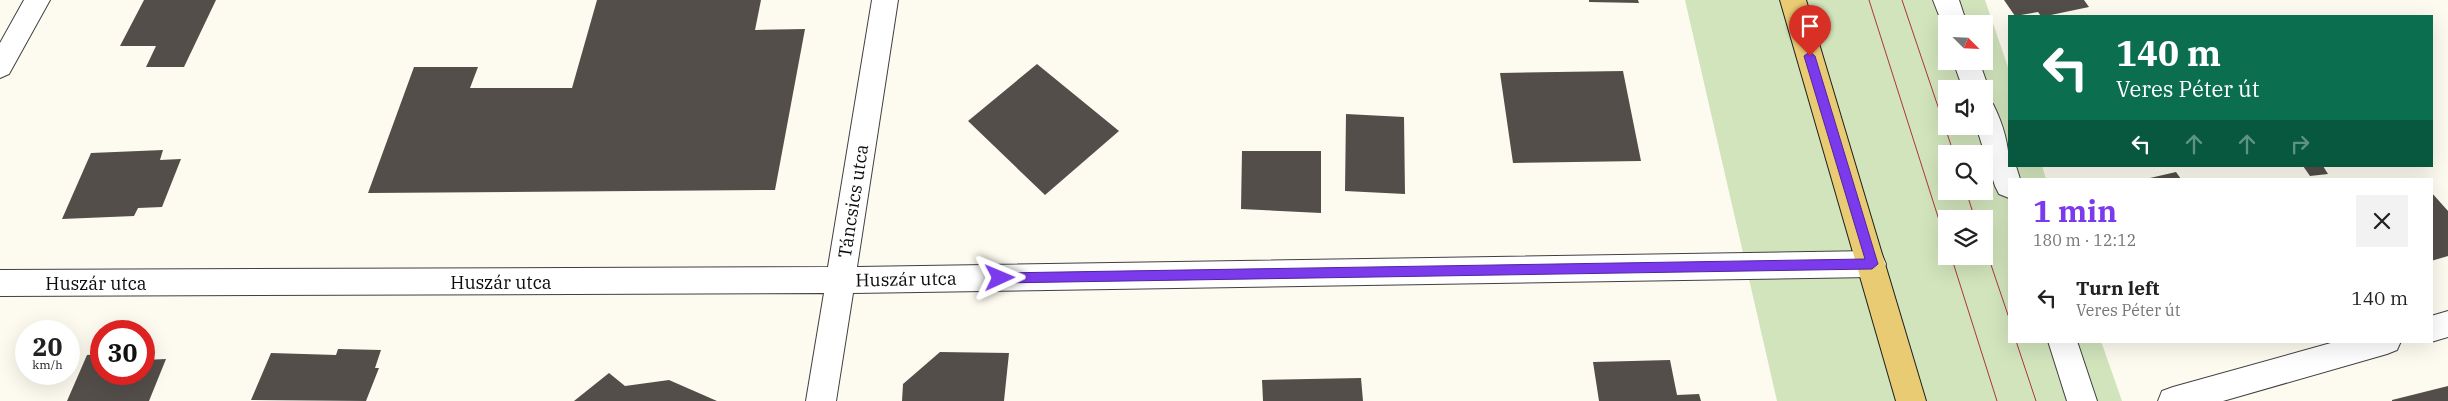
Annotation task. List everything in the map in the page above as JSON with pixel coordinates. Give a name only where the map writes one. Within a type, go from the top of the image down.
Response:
[{"type":"main road","points":[[1792,0],[1872,264],[1911,401]]},
{"type":"street","points":[[0,67],[37,0]]},
{"type":"street","name":"Táncsics utca","points":[[821,401],[885,0]]},
{"type":"street","points":[[1946,0],[1951,15]]},
{"type":"street","points":[[1992,135],[2008,183]]},
{"type":"street","name":"Huszár utca","points":[[0,283],[841,280],[1872,264]]},
{"type":"street","points":[[2433,328],[2448,324]]},
{"type":"street","points":[[2063,343],[2082,401]]},
{"type":"street","points":[[2173,401],[2381,343]]},
{"type":"green space","points":[[1685,0],[1985,0],[1990,15],[1938,15],[1938,70],[1993,70],[1993,23],[2008,67],[2008,167],[2042,167],[2046,178],[2008,178],[2008,343],[2102,343],[2122,401],[1777,401]]},
{"type":"building","points":[[144,0],[216,0],[184,67],[146,67],[156,46],[120,46]]},
{"type":"building","points":[[597,0],[761,0],[755,30],[805,29],[775,190],[368,193],[414,67],[478,67],[470,88],[572,88]]},
{"type":"building","points":[[1589,0],[1638,0],[1639,3],[1589,2]]},
{"type":"building","points":[[2004,0],[2084,0],[2089,7],[2051,15],[2040,15],[2038,12],[2014,15]]},
{"type":"building","points":[[1037,64],[1119,131],[1045,195],[968,121]]},
{"type":"building","points":[[1623,71],[1641,161],[1513,163],[1500,73]]},
{"type":"building","points":[[1346,114],[1404,117],[1405,194],[1345,191]]},
{"type":"building","points":[[163,150],[160,160],[181,159],[162,207],[138,208],[134,216],[62,219],[91,153]]},
{"type":"building","points":[[1242,151],[1321,151],[1321,213],[1241,209]]},
{"type":"building","points":[[2304,167],[2324,167],[2328,174],[2310,176]]},
{"type":"building","points":[[2176,172],[2180,178],[2150,178]]},
{"type":"building","points":[[2433,194],[2448,211],[2448,256],[2433,260]]},
{"type":"building","points":[[338,349],[381,350],[375,368],[379,368],[366,401],[251,400],[271,353],[336,355]]},
{"type":"building","points":[[940,352],[1009,353],[1004,401],[902,401],[903,384]]},
{"type":"building","points":[[87,355],[90,355],[90,385],[155,385],[155,360],[166,359],[149,401],[67,401],[74,385],[80,385],[80,371]]},
{"type":"building","points":[[1670,360],[1677,395],[1699,394],[1701,401],[1599,401],[1593,362]]},
{"type":"building","points":[[609,373],[625,386],[669,380],[717,401],[574,401]]},
{"type":"building","points":[[1361,378],[1363,401],[1263,401],[1262,380]]},
{"type":"building","points":[[2448,386],[2448,401],[2392,401],[2392,400]]},
{"type":"tram line","points":[[1869,0],[1938,217]]},
{"type":"tram line","points":[[1902,0],[1951,145]]},
{"type":"tram line","points":[[1969,200],[1972,210]]},
{"type":"tram line","points":[[1954,265],[1997,401]]},
{"type":"tram line","points":[[1991,265],[2008,315]]},
{"type":"tram line","points":[[2017,343],[2036,401]]},
{"type":"route","points":[[1000,278],[1872,264],[1810,56]]}]
